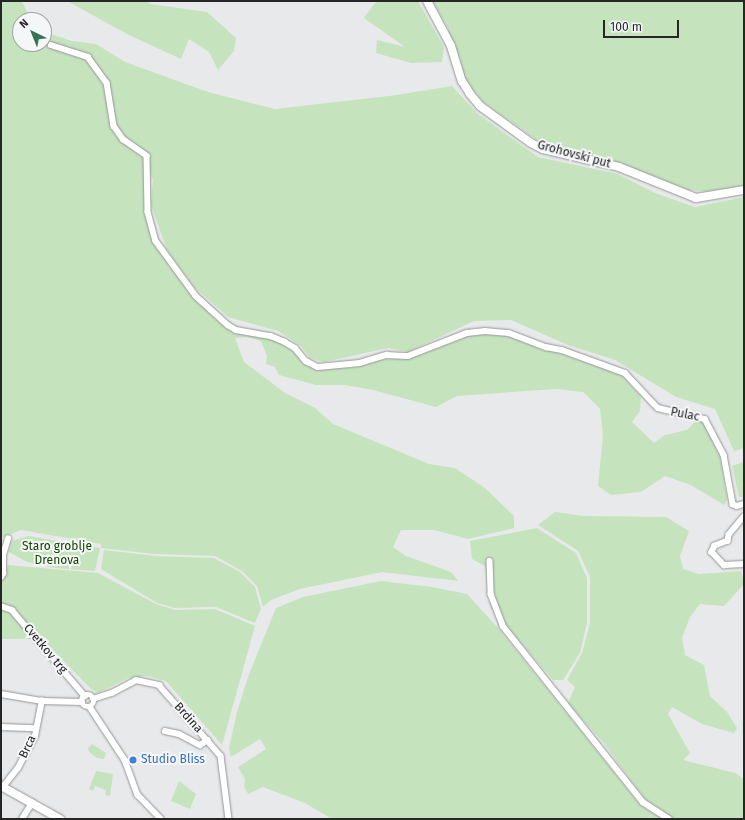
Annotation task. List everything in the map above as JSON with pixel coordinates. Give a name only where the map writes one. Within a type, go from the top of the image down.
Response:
[{"type":"main road","name":"Grohovski put","points":[[427,1],[451,46],[462,81],[470,94],[480,106],[531,143],[543,149],[619,167],[696,198],[744,190]]},
{"type":"main road","points":[[2,787],[60,819]]},
{"type":"street","name":"Pulac","points":[[52,45],[90,58],[107,83],[114,126],[123,139],[147,156],[149,222],[159,248],[198,299],[236,330],[271,336],[295,348],[306,361],[318,367],[360,362],[388,355],[408,356],[467,333],[501,331],[625,373],[658,408],[682,415],[701,416],[708,422],[724,455],[733,504],[737,506],[744,504]]},
{"type":"street","points":[[744,516],[730,534],[728,541],[715,546],[712,552],[724,565],[744,564]]},
{"type":"street","points":[[1,577],[3,574],[3,555],[8,539]]},
{"type":"street","points":[[490,560],[491,594],[503,626],[644,802],[670,819]]},
{"type":"street","name":"Cvetkov trg","points":[[1,606],[12,610],[85,696],[93,699]]},
{"type":"street","name":"Brdina","points":[[93,699],[112,693],[136,680],[159,685],[221,756],[224,769],[229,819]]},
{"type":"street","points":[[1,694],[42,701],[82,702],[86,707],[90,707],[126,760],[138,795],[161,819]]},
{"type":"street","points":[[82,702],[85,696]]},
{"type":"street","points":[[90,707],[93,699]]},
{"type":"street","name":"Brca","points":[[2,787],[18,768],[36,728],[42,701]]},
{"type":"street","points":[[1,727],[36,728]]},
{"type":"street","points":[[164,731],[179,734],[200,745],[208,740]]},
{"type":"street","points":[[22,819],[32,803]]},
{"type":"green space","points":[[1,1],[21,1],[27,12],[12,12],[12,52],[52,52],[52,35],[72,41],[96,44],[125,62],[208,92],[275,109],[397,95],[452,86],[478,114],[538,157],[618,174],[655,193],[695,207],[744,197],[744,448],[734,451],[715,409],[676,397],[615,360],[568,345],[511,320],[474,321],[408,352],[388,348],[324,362],[310,358],[301,346],[278,331],[228,317],[194,287],[167,250],[151,205],[153,179],[147,170],[148,222],[157,249],[187,290],[221,323],[239,333],[271,338],[294,351],[306,365],[318,370],[356,367],[386,359],[408,359],[468,336],[485,333],[502,334],[620,374],[641,397],[640,411],[632,422],[654,443],[665,435],[687,430],[698,419],[704,423],[720,456],[727,500],[724,505],[691,485],[665,476],[641,492],[611,495],[598,486],[603,435],[600,409],[583,392],[555,389],[457,396],[436,407],[373,390],[345,385],[316,385],[279,375],[275,367],[266,364],[267,356],[261,341],[247,337],[235,338],[244,362],[285,393],[315,408],[333,424],[429,464],[455,468],[485,488],[514,516],[514,528],[468,539],[434,530],[401,530],[393,547],[406,556],[451,572],[458,581],[382,572],[300,589],[271,600],[263,607],[257,586],[242,571],[215,556],[154,554],[101,548],[101,544],[21,530],[1,538]]},
{"type":"green space","points":[[67,1],[147,1],[150,4],[207,12],[236,38],[234,51],[218,70],[209,52],[189,39],[181,59],[129,35]]},
{"type":"green space","points":[[381,1],[418,1],[444,47],[442,62],[411,63],[376,53],[377,40],[405,47],[364,18],[375,3]]},
{"type":"green space","points":[[432,1],[744,1],[744,185],[716,192],[685,190],[620,163],[544,145],[483,102],[472,89],[463,76],[447,26]]},
{"type":"green space","points":[[744,462],[744,497],[739,497],[732,466]]},
{"type":"green space","points":[[555,512],[584,516],[666,517],[689,531],[680,556],[683,569],[699,574],[741,571],[744,584],[724,606],[700,604],[690,617],[682,638],[685,655],[704,665],[710,696],[727,712],[737,728],[734,733],[702,724],[672,707],[668,714],[690,753],[683,760],[735,773],[744,779],[744,819],[672,819],[645,799],[602,741],[568,703],[575,687],[567,680],[582,653],[590,623],[590,577],[578,551],[538,525]]},
{"type":"green space","points":[[537,528],[576,553],[587,578],[587,623],[580,653],[563,680],[553,680],[491,608],[485,566],[472,559],[470,541]]},
{"type":"green space","name":"Staro groblje Drenova","points":[[28,536],[100,548],[95,571],[55,568],[27,562],[9,552],[12,541]]},
{"type":"green space","points":[[104,550],[155,556],[214,558],[240,572],[255,587],[261,609],[255,623],[216,607],[175,608],[157,603],[101,569]]},
{"type":"green space","points":[[8,565],[98,573],[156,604],[175,610],[215,609],[255,626],[222,745],[166,681],[147,676],[128,678],[98,693],[90,688],[13,609],[1,605],[1,581]]},
{"type":"green space","points":[[381,581],[432,587],[467,594],[499,629],[641,806],[663,819],[332,819],[305,803],[263,787],[248,794],[244,786],[245,779],[238,767],[266,749],[260,739],[231,757],[229,748],[237,712],[249,674],[276,608],[303,597]]},
{"type":"green space","points":[[1,608],[10,611],[34,639],[1,639]]},
{"type":"green space","points":[[92,744],[106,753],[104,759],[97,758],[89,752],[88,748]]},
{"type":"green space","points":[[96,771],[113,774],[110,796],[105,795],[106,790],[95,786],[93,791],[89,789]]},
{"type":"green space","points":[[179,781],[196,794],[190,809],[171,801]]},
{"type":"place","name":"Studio Bliss","points":[[133,760]]}]
